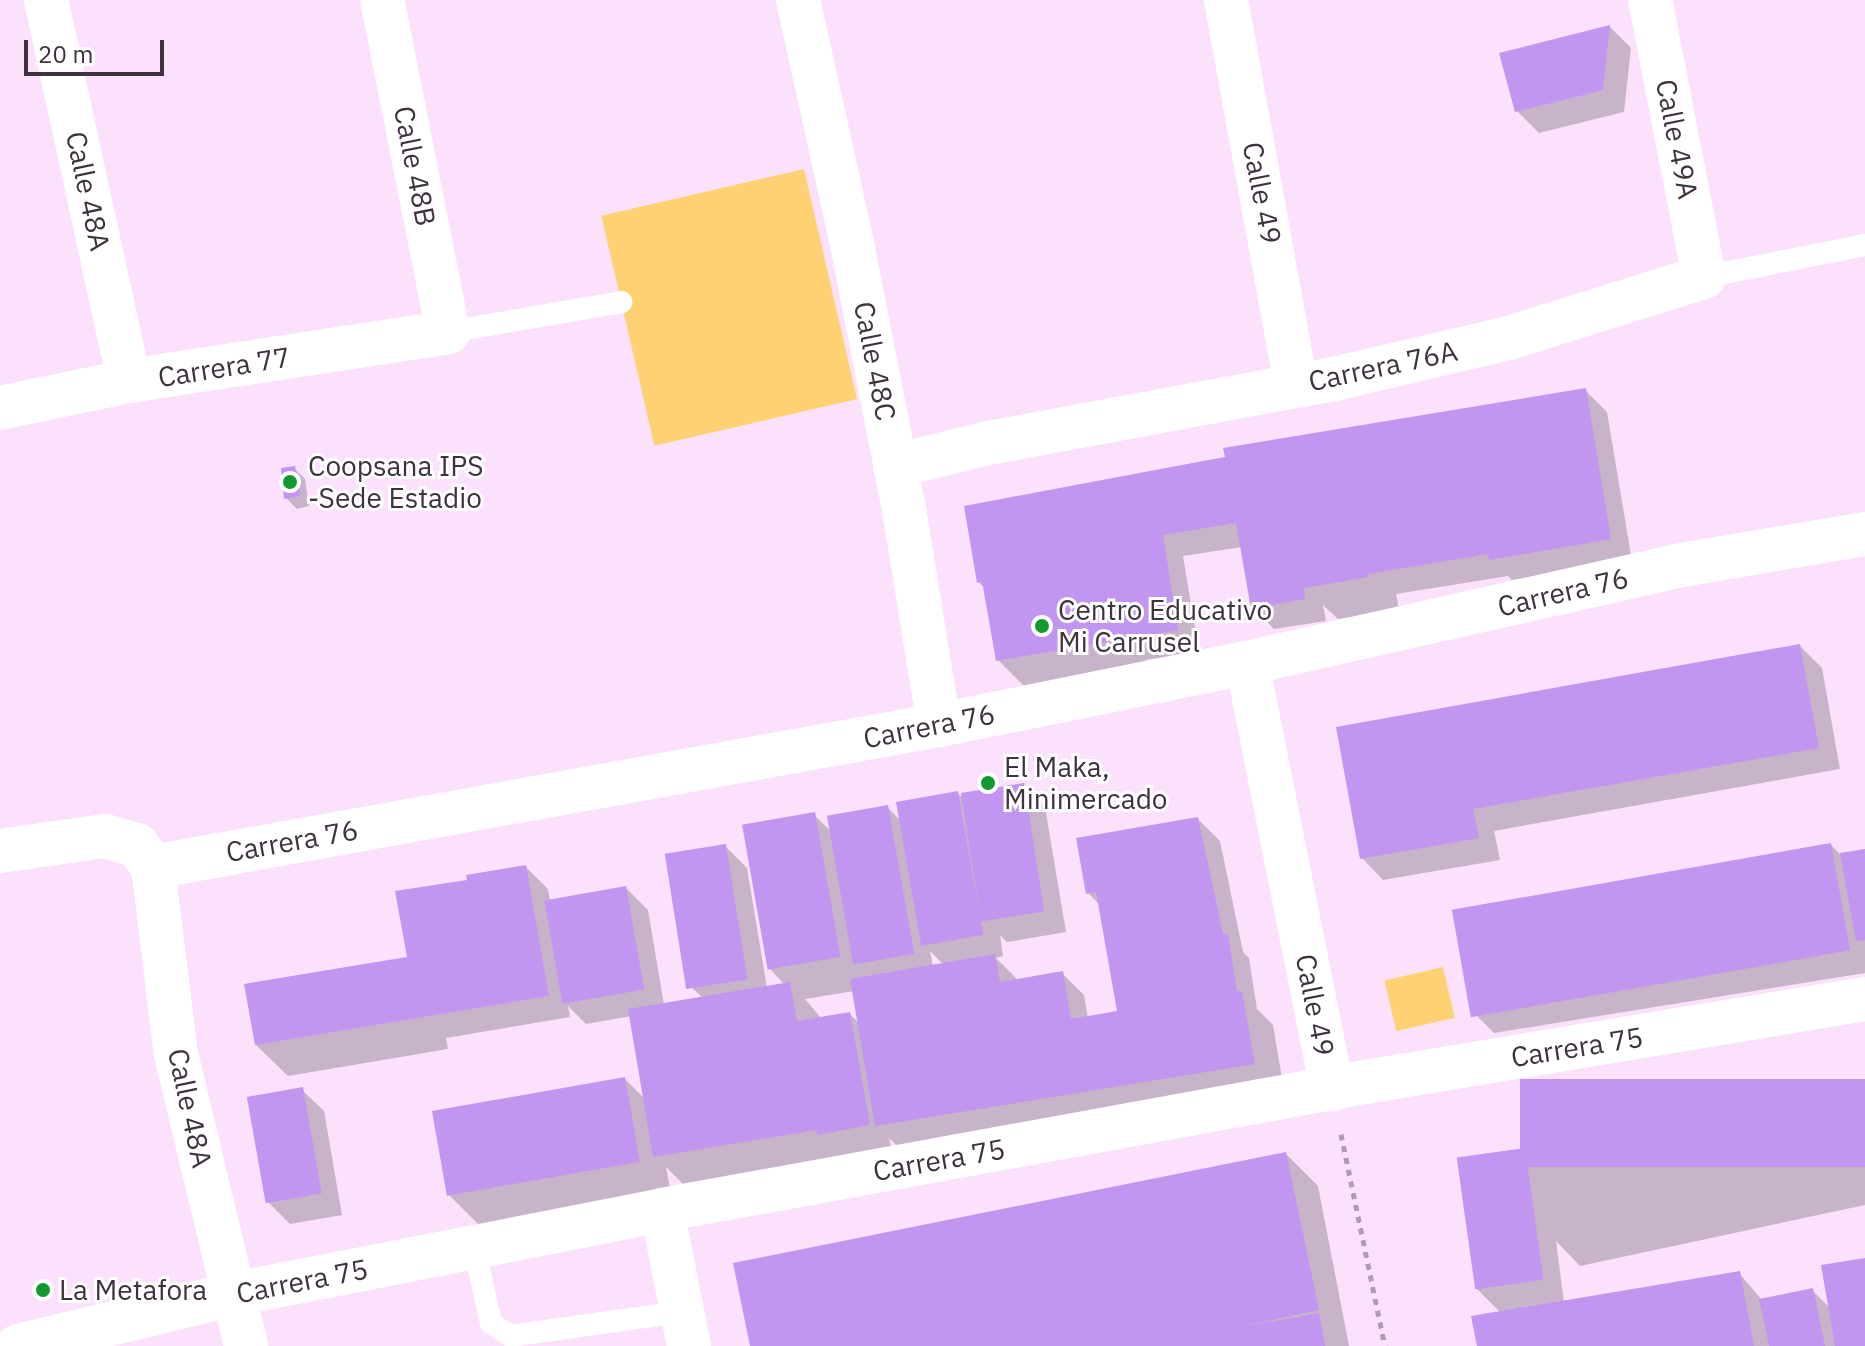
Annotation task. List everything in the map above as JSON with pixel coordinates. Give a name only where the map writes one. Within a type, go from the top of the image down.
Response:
[{"type":"street","name":"Calle 48A","points":[[46,0],[129,381]]},
{"type":"street","name":"Calle 48B","points":[[382,0],[448,332]]},
{"type":"street","name":"Calle 48C","points":[[798,0],[853,249],[895,466],[939,725]]},
{"type":"street","name":"Calle 49","points":[[1226,0],[1296,385]]},
{"type":"street","name":"Calle 49A","points":[[1650,0],[1704,277]]},
{"type":"street","name":"Carrera 76A","points":[[895,466],[983,444],[1296,385],[1509,338],[1704,277]]},
{"type":"street","name":"Carrera 77","points":[[0,408],[129,381],[448,332]]},
{"type":"street","name":"Carrera 76","points":[[153,867],[939,725],[1247,663],[1676,566],[1865,534]]},
{"type":"street","name":"Calle 49","points":[[1247,663],[1332,1090]]},
{"type":"street","points":[[0,851],[105,836],[137,845],[153,867]]},
{"type":"street","name":"Calle 48A","points":[[153,867],[176,1054],[246,1346]]},
{"type":"street","name":"Carrera 75","points":[[18,1346],[114,1334],[235,1294],[662,1210],[1332,1090],[1865,999]]},
{"type":"street","points":[[662,1210],[685,1329]]},
{"type":"lane","name":"Carrera 76A","points":[[1704,277],[1865,245]]},
{"type":"lane","points":[[448,332],[621,302]]},
{"type":"lane","points":[[474,1246],[491,1323],[510,1336],[685,1329]]},
{"type":"path","name":"Calle 49","points":[[1332,1090],[1385,1346]]},
{"type":"shaded area","points":[[804,169],[857,399],[654,446],[601,216]]},
{"type":"shaded area","points":[[1443,967],[1455,1018],[1396,1031],[1385,980]]},
{"type":"building","points":[[1610,25],[1603,90],[1515,112],[1499,53]]},
{"type":"building","points":[[1586,388],[1611,539],[1489,560],[1488,554],[1367,574],[1368,577],[1304,588],[1305,599],[1251,609],[1236,523],[1163,535],[1178,630],[996,661],[982,581],[977,583],[964,506],[1225,457],[1223,448]]},
{"type":"building","name":"Coopsana IPS -Sede Estadio","points":[[295,466],[300,496],[284,499],[281,468]]},
{"type":"building","points":[[1800,644],[1819,748],[1473,809],[1479,838],[1360,859],[1336,727]]},
{"type":"building","points":[[1024,783],[1044,911],[981,921],[961,793]]},
{"type":"building","points":[[958,791],[983,935],[921,946],[896,802]]},
{"type":"building","points":[[888,805],[914,954],[853,964],[827,816]]},
{"type":"building","points":[[815,812],[841,957],[768,970],[742,825]]},
{"type":"building","points":[[1198,817],[1223,934],[1228,934],[1237,991],[1242,991],[1255,1064],[875,1126],[850,979],[995,954],[1000,982],[1063,971],[1071,1019],[1117,1011],[1096,892],[1086,894],[1076,838]]},
{"type":"building","points":[[1831,843],[1850,950],[1471,1017],[1452,910]]},
{"type":"building","points":[[726,844],[747,979],[686,989],[665,854]]},
{"type":"building","points":[[1865,849],[1865,940],[1856,941],[1840,853]]},
{"type":"building","points":[[526,865],[549,996],[255,1045],[244,984],[407,957],[395,891],[467,880],[466,875]]},
{"type":"building","points":[[626,886],[644,989],[562,1004],[544,900]]},
{"type":"building","points":[[790,982],[797,1021],[850,1012],[870,1125],[817,1135],[816,1130],[653,1157],[628,1009]]},
{"type":"building","points":[[625,1077],[640,1162],[447,1196],[432,1111]]},
{"type":"building","points":[[1520,1079],[1865,1079],[1865,1167],[1520,1167]]},
{"type":"building","points":[[303,1087],[322,1193],[266,1203],[247,1097]]},
{"type":"building","points":[[1525,1148],[1544,1280],[1475,1289],[1457,1158]]},
{"type":"building","points":[[1286,1152],[1319,1310],[1234,1328],[1319,1313],[1325,1346],[750,1346],[733,1263]]},
{"type":"building","points":[[1865,1258],[1865,1346],[1835,1346],[1821,1265]]},
{"type":"building","points":[[1740,1271],[1754,1346],[1477,1346],[1471,1316]]},
{"type":"building","points":[[1813,1288],[1825,1346],[1769,1346],[1759,1299]]},
{"type":"place","name":"Coopsana IPS -Sede Estadio","points":[[290,482]]},
{"type":"place","name":"Centro Educativo Mi Carrusel","points":[[1042,626]]},
{"type":"place","name":"El Maka, Minimercado","points":[[988,783]]},
{"type":"place","name":"La Metafora","points":[[43,1290]]}]
